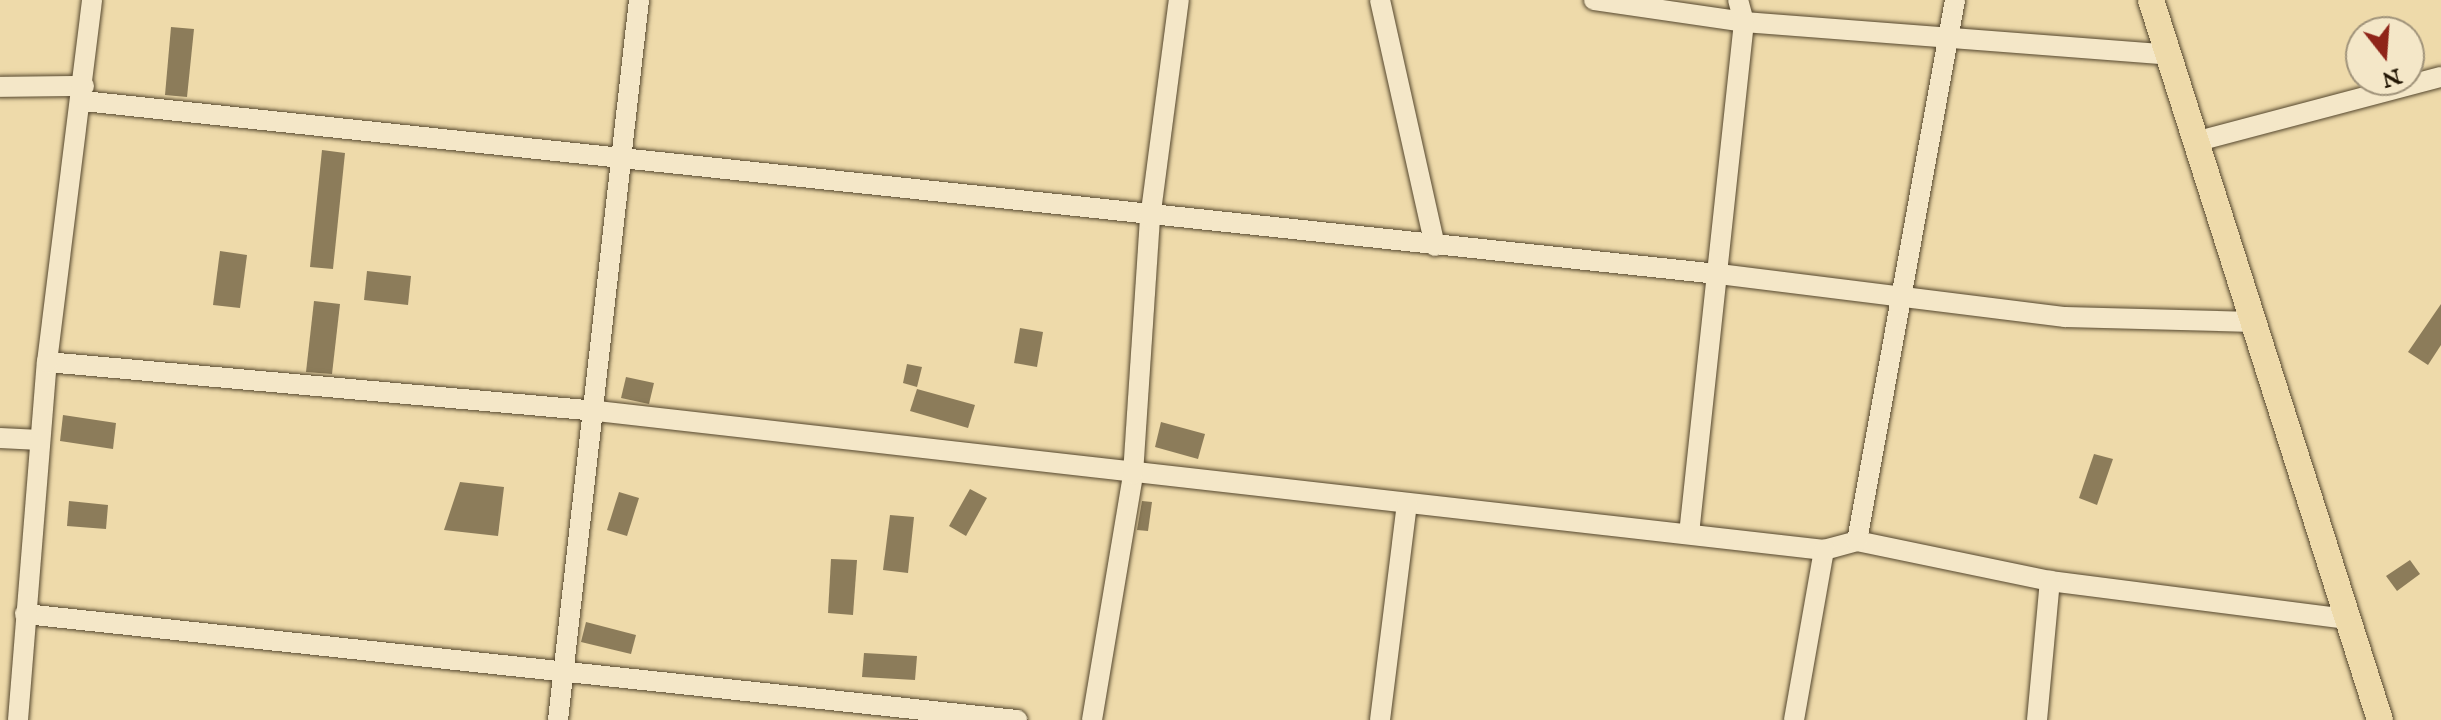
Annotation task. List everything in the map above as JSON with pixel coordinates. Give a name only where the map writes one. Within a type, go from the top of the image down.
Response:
[{"type":"main road","points":[[2151,0],[2380,720]]},
{"type":"street","points":[[18,720],[47,362],[84,94],[92,0]]},
{"type":"street","points":[[558,720],[597,411],[620,159],[639,0]]},
{"type":"street","points":[[1092,720],[1133,474],[1150,219],[1179,0]]},
{"type":"street","points":[[1380,0],[1435,246]]},
{"type":"street","points":[[1594,0],[1744,22],[2170,55]]},
{"type":"street","points":[[1689,534],[1744,22],[1738,0]]},
{"type":"street","points":[[1857,541],[1898,297],[1955,0]]},
{"type":"street","points":[[2198,141],[2441,77]]},
{"type":"street","points":[[0,87],[84,94],[1150,219],[1719,274],[2065,317],[2253,322]]},
{"type":"street","points":[[47,362],[597,411],[1824,550],[1857,541],[2050,581],[2348,619]]},
{"type":"street","points":[[0,438],[40,440]]},
{"type":"street","points":[[1380,720],[1407,504]]},
{"type":"street","points":[[1794,720],[1824,550]]},
{"type":"street","points":[[2037,720],[2050,581]]},
{"type":"street","points":[[25,614],[564,667],[1017,720]]},
{"type":"building","points":[[171,27],[194,29],[187,97],[165,95]]},
{"type":"building","points":[[322,150],[345,153],[333,269],[310,267]]},
{"type":"building","points":[[220,251],[247,255],[240,308],[213,305]]},
{"type":"building","points":[[367,271],[411,276],[408,305],[364,300]]},
{"type":"building","points":[[314,301],[340,304],[332,374],[306,372]]},
{"type":"building","points":[[2441,304],[2441,345],[2428,365],[2408,352]]},
{"type":"building","points":[[1020,328],[1043,332],[1037,367],[1014,363]]},
{"type":"building","points":[[907,364],[922,367],[917,387],[903,383]]},
{"type":"building","points":[[626,377],[654,383],[649,404],[621,398]]},
{"type":"building","points":[[917,389],[975,405],[968,428],[910,411]]},
{"type":"building","points":[[63,415],[116,423],[113,449],[60,441]]},
{"type":"building","points":[[1161,422],[1205,434],[1198,459],[1155,447]]},
{"type":"building","points":[[2094,454],[2113,459],[2097,505],[2079,498]]},
{"type":"building","points":[[460,482],[504,487],[498,536],[444,530]]},
{"type":"building","points":[[970,489],[987,498],[966,536],[949,526]]},
{"type":"building","points":[[619,492],[639,498],[627,536],[607,530]]},
{"type":"building","points":[[69,501],[108,505],[106,529],[67,526]]},
{"type":"building","points":[[1142,501],[1152,502],[1148,531],[1137,530]]},
{"type":"building","points":[[890,515],[914,517],[908,573],[883,570]]},
{"type":"building","points":[[831,559],[857,560],[853,615],[828,613]]},
{"type":"building","points":[[2410,560],[2420,574],[2397,591],[2386,576]]},
{"type":"building","points":[[586,622],[636,635],[631,654],[581,642]]},
{"type":"building","points":[[864,653],[917,656],[915,680],[862,677]]}]
